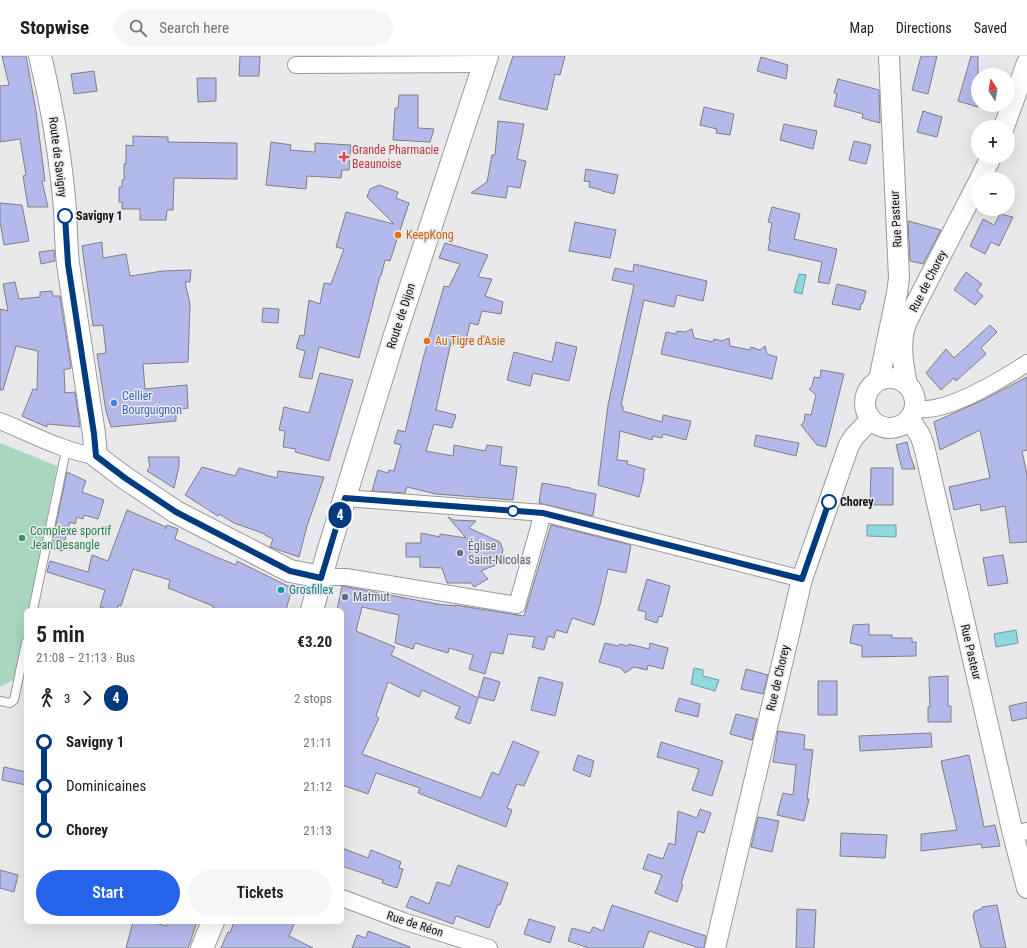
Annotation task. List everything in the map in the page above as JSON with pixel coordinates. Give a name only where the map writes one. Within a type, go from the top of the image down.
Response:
[{"type":"main road","name":"Route de Savigny","points":[[40,56],[52,106],[65,210],[68,264],[96,456]]},
{"type":"main road","name":"Route de Dijon","points":[[313,608],[395,335],[486,60]]},
{"type":"main road","points":[[96,456],[125,478],[183,516],[290,571],[321,578]]},
{"type":"main road","points":[[202,948],[212,924]]},
{"type":"street","name":"Rue Pasteur","points":[[879,380],[899,278],[889,56]]},
{"type":"street","points":[[296,65],[486,60]]},
{"type":"street","points":[[1007,120],[1027,63]]},
{"type":"street","name":"Rue de Chorey","points":[[907,385],[902,354],[904,330],[971,197]]},
{"type":"street","points":[[912,413],[914,395],[907,385],[897,379],[885,378],[879,380],[866,394],[865,407],[870,418],[879,425],[890,428],[900,426],[912,413],[942,407],[955,402],[1008,375],[1027,363]]},
{"type":"street","name":"Rue Pasteur","points":[[912,413],[924,446],[1020,833],[1027,888]]},
{"type":"street","name":"Rue de Chorey","points":[[715,948],[802,579],[849,445],[870,418]]},
{"type":"street","points":[[0,421],[66,450],[79,454],[96,456]]},
{"type":"street","points":[[345,498],[543,513],[802,579]]},
{"type":"street","points":[[321,578],[346,577],[517,605],[543,513]]},
{"type":"street","name":"Rue de Réon","points":[[344,899],[403,922],[489,948]]},
{"type":"lane","points":[[33,608],[66,450]]},
{"type":"lane","points":[[0,701],[10,703],[14,700],[24,652]]},
{"type":"green space","name":"Complexe sportif Jean Desangle","points":[[0,443],[57,466],[30,608],[24,608],[24,640],[17,678],[0,687]]},
{"type":"water","points":[[799,274],[806,275],[802,294],[794,292]]},
{"type":"water","points":[[867,525],[896,525],[896,537],[867,536]]},
{"type":"water","points":[[1016,630],[1018,643],[996,647],[994,634]]},
{"type":"water","points":[[694,668],[703,670],[703,676],[719,680],[715,691],[691,684]]},
{"type":"building","points":[[2,56],[26,56],[36,111],[45,181],[42,181],[48,207],[28,207],[23,176],[26,175],[20,139],[0,142],[0,86],[9,85]]},
{"type":"building","points":[[240,56],[260,56],[259,76],[239,76]]},
{"type":"building","points":[[513,56],[565,56],[560,75],[555,74],[547,110],[499,99]]},
{"type":"building","points":[[921,56],[937,56],[928,94],[912,90]]},
{"type":"building","points":[[971,56],[978,56],[978,68],[971,68],[971,105],[958,101]]},
{"type":"building","points":[[761,57],[788,65],[786,79],[757,71]]},
{"type":"building","points":[[94,71],[97,91],[74,94],[71,74]]},
{"type":"building","points":[[197,78],[216,78],[216,101],[198,102]]},
{"type":"building","points":[[838,79],[879,90],[880,123],[862,118],[863,114],[834,106],[837,94],[834,93]]},
{"type":"building","points":[[399,95],[418,95],[418,128],[434,129],[430,142],[393,140],[395,108],[398,108]]},
{"type":"building","points":[[704,107],[734,114],[730,135],[716,133],[717,129],[700,125]]},
{"type":"building","points":[[923,111],[942,117],[937,137],[917,132]]},
{"type":"building","points":[[498,121],[524,124],[517,159],[526,161],[520,188],[508,186],[506,198],[471,193],[487,182],[492,155],[495,155]]},
{"type":"building","points":[[784,124],[817,131],[813,149],[780,140]]},
{"type":"building","points":[[133,136],[168,137],[168,142],[237,143],[237,179],[174,178],[173,210],[167,210],[166,220],[140,220],[140,209],[122,209],[122,202],[119,202],[119,187],[122,187],[122,180],[124,180],[124,164],[126,164],[126,145],[133,146]]},
{"type":"building","points":[[854,141],[871,145],[866,164],[849,160]]},
{"type":"building","points":[[271,142],[291,145],[290,150],[315,152],[315,143],[351,145],[349,170],[342,170],[341,178],[307,176],[306,189],[266,185]]},
{"type":"building","points":[[586,169],[618,175],[614,194],[589,187],[590,182],[584,181]]},
{"type":"building","points":[[379,185],[398,192],[396,198],[409,203],[390,261],[385,260],[359,358],[319,347],[312,379],[299,377],[305,351],[296,348],[300,335],[304,336],[309,300],[320,304],[324,283],[331,284],[344,249],[336,247],[346,212],[394,224],[367,197],[370,189]]},
{"type":"building","points":[[0,203],[22,205],[29,241],[4,245],[0,221]]},
{"type":"building","points":[[772,207],[800,214],[794,239],[837,249],[829,284],[818,282],[822,262],[768,250],[772,223],[768,222]]},
{"type":"building","points":[[999,216],[1013,217],[999,246],[991,242],[985,254],[970,246],[983,219],[994,225]]},
{"type":"building","points":[[908,221],[941,230],[923,264],[910,261]]},
{"type":"building","points":[[575,222],[616,230],[610,258],[569,251]]},
{"type":"building","points":[[102,242],[103,258],[126,254],[130,276],[163,271],[191,270],[190,282],[185,282],[190,304],[188,362],[143,364],[145,389],[187,385],[188,408],[179,409],[179,414],[176,414],[176,421],[111,427],[106,411],[97,354],[106,353],[103,325],[93,326],[82,246]]},
{"type":"building","points":[[445,243],[488,255],[478,277],[492,279],[485,296],[503,302],[501,314],[482,311],[478,325],[470,323],[465,345],[451,342],[436,410],[456,415],[452,428],[434,424],[426,451],[453,456],[454,445],[485,451],[487,445],[502,447],[500,465],[517,467],[513,500],[436,494],[407,487],[405,493],[372,491],[378,470],[388,473],[389,470],[394,471],[401,445],[394,443],[398,430],[405,432],[424,355],[444,286],[449,287],[460,264],[439,258]]},
{"type":"building","points":[[54,250],[55,261],[41,264],[39,252]]},
{"type":"building","points":[[634,264],[707,281],[703,301],[677,295],[674,307],[644,300],[621,405],[623,406],[623,411],[662,422],[663,415],[691,421],[686,440],[663,434],[662,438],[653,436],[652,440],[620,431],[617,460],[628,461],[627,464],[645,469],[639,497],[598,485],[608,405],[634,285],[612,280],[615,268],[633,272]]},
{"type":"building","points":[[966,272],[982,284],[977,291],[983,296],[975,305],[954,290]]},
{"type":"building","points":[[15,282],[19,299],[40,297],[40,292],[52,291],[53,296],[60,296],[71,368],[64,370],[65,393],[75,392],[80,427],[47,424],[47,427],[22,416],[33,389],[37,390],[38,351],[16,346],[3,390],[0,390],[0,309],[8,311],[3,284]]},
{"type":"building","points":[[837,284],[866,291],[860,310],[832,304]]},
{"type":"building","points":[[263,308],[279,309],[278,323],[262,322]]},
{"type":"building","points":[[990,325],[997,332],[981,348],[986,354],[956,381],[954,378],[941,390],[926,373],[946,349],[954,358]]},
{"type":"building","points":[[692,329],[694,338],[713,342],[714,339],[722,341],[729,338],[730,346],[750,350],[751,347],[760,350],[765,346],[767,354],[777,357],[772,379],[661,354],[666,332],[676,334],[677,331],[685,332]]},
{"type":"building","points":[[556,342],[577,347],[569,381],[533,373],[530,386],[507,380],[514,352],[552,362]]},
{"type":"building","points":[[821,370],[844,374],[826,447],[817,445],[801,425],[804,422],[805,414],[811,415],[816,395],[809,389],[812,386],[814,377],[820,378]]},
{"type":"building","points":[[320,373],[353,380],[329,461],[295,452],[296,449],[283,447],[285,431],[279,430],[284,407],[309,413]]},
{"type":"building","points":[[1027,377],[1027,450],[1022,451],[1027,475],[1027,542],[1010,543],[1005,506],[981,511],[980,504],[954,510],[949,487],[990,478],[980,430],[940,450],[934,422],[983,400]]},
{"type":"building","points":[[756,435],[799,443],[796,456],[754,446]]},
{"type":"building","points":[[907,442],[915,469],[902,469],[896,445]]},
{"type":"building","points":[[148,457],[179,457],[179,466],[174,488],[147,471],[150,467]]},
{"type":"building","points":[[202,467],[235,476],[239,468],[277,478],[278,471],[324,477],[307,526],[299,557],[270,547],[273,539],[265,534],[234,523],[219,514],[218,516],[185,495]]},
{"type":"building","points":[[871,468],[893,468],[893,505],[870,505]]},
{"type":"building","points":[[67,472],[86,481],[82,492],[104,500],[98,519],[84,515],[83,519],[77,517],[75,524],[70,522],[62,551],[51,548]]},
{"type":"building","points":[[542,483],[596,494],[593,516],[539,503]]},
{"type":"building","points":[[127,510],[166,527],[167,525],[178,529],[175,539],[236,565],[237,561],[292,588],[287,608],[212,608],[213,606],[168,588],[170,580],[133,569],[121,606],[118,605],[117,608],[104,608],[100,607],[105,590],[47,572],[50,561],[88,572],[92,555],[108,561]]},
{"type":"building","name":"Église Saint-Nicolas","points":[[448,517],[454,520],[476,521],[469,528],[500,542],[503,550],[500,563],[481,571],[488,579],[474,587],[471,583],[447,583],[442,568],[420,567],[420,557],[406,557],[406,543],[421,543],[421,533],[440,537],[440,534],[466,538]]},
{"type":"building","points":[[551,525],[631,545],[626,573],[608,569],[594,625],[572,618],[567,633],[556,630],[554,638],[548,636],[544,650],[532,647],[535,637],[508,634],[503,654],[491,652],[485,674],[469,669],[473,655],[449,648],[448,653],[415,643],[413,649],[395,643],[399,615],[362,607],[356,631],[395,647],[391,655],[478,698],[470,724],[455,718],[460,707],[422,690],[419,697],[388,682],[376,716],[379,718],[362,754],[481,798],[492,772],[499,775],[513,741],[539,752],[524,786],[517,784],[507,808],[512,810],[506,827],[418,793],[420,788],[376,773],[368,794],[344,786],[344,608],[337,608],[342,586],[437,604],[456,606],[455,605],[524,616]]},
{"type":"building","points":[[1003,555],[1008,583],[988,586],[983,558]]},
{"type":"building","points":[[647,579],[670,586],[662,617],[659,616],[657,623],[645,619],[646,612],[638,610]]},
{"type":"building","points":[[869,624],[869,635],[892,635],[892,638],[912,638],[912,642],[916,642],[916,656],[862,657],[862,646],[850,643],[853,625]]},
{"type":"building","points":[[605,643],[618,646],[620,644],[628,646],[629,644],[649,649],[650,643],[668,648],[663,669],[648,665],[647,670],[634,667],[625,673],[621,668],[599,662]]},
{"type":"building","points":[[746,669],[768,675],[763,694],[741,689]]},
{"type":"building","points":[[948,676],[948,706],[951,706],[951,722],[928,722],[928,707],[930,707],[929,677]]},
{"type":"building","points":[[484,677],[500,682],[494,701],[478,697]]},
{"type":"building","points":[[539,677],[563,683],[555,716],[531,710]]},
{"type":"building","points":[[818,681],[837,681],[837,715],[818,715]]},
{"type":"building","points":[[679,698],[700,704],[698,717],[675,711]]},
{"type":"building","points":[[1027,702],[1027,718],[1012,721],[1009,706]]},
{"type":"building","points":[[736,714],[757,719],[752,740],[730,734]]},
{"type":"building","points":[[778,731],[805,735],[804,749],[813,750],[807,799],[809,799],[804,821],[777,815],[783,793],[793,795],[796,765],[773,762]]},
{"type":"building","points":[[931,733],[932,747],[860,751],[859,736]]},
{"type":"building","points":[[661,742],[723,761],[712,796],[692,790],[699,769],[657,757]]},
{"type":"building","points":[[578,755],[594,761],[590,777],[573,770]]},
{"type":"building","points":[[969,755],[984,827],[995,825],[1000,846],[982,848],[981,844],[921,851],[921,834],[957,830],[941,761]]},
{"type":"building","points":[[4,767],[24,772],[24,785],[2,780]]},
{"type":"building","points":[[700,809],[711,813],[704,833],[698,831],[681,884],[683,885],[677,902],[655,893],[662,875],[643,869],[648,854],[663,859],[669,843],[675,845],[678,811],[697,818]]},
{"type":"building","points":[[758,817],[779,821],[772,852],[751,847]]},
{"type":"building","points":[[841,833],[887,835],[885,858],[840,856]]},
{"type":"building","points":[[344,849],[368,858],[371,850],[401,862],[399,868],[403,869],[397,888],[382,883],[383,880],[344,867]]},
{"type":"building","points":[[458,865],[508,883],[489,928],[456,916],[453,924],[406,907],[411,896],[429,904],[437,882],[450,886]]},
{"type":"building","points":[[0,870],[18,875],[14,892],[0,888]]},
{"type":"building","points":[[612,905],[706,936],[704,948],[699,948],[649,931],[643,948],[589,948],[568,941],[572,928],[590,933],[593,927],[603,931]]},
{"type":"building","points":[[997,905],[1006,948],[981,948],[973,916],[975,911],[982,909],[982,907]]},
{"type":"building","points":[[797,909],[816,910],[814,948],[796,948]]},
{"type":"building","points":[[529,919],[555,927],[550,943],[524,934]]},
{"type":"building","points":[[132,924],[159,924],[166,926],[166,924],[196,924],[188,948],[126,948]]},
{"type":"building","points":[[233,924],[294,924],[289,936],[313,948],[221,948],[228,932],[230,933]]},
{"type":"building","points":[[368,931],[410,948],[352,948],[357,935],[366,938]]},
{"type":"bus line","name":"4","points":[[65,216],[68,264],[96,456],[125,478],[176,512],[290,571],[321,578],[345,498],[543,513],[802,579],[829,502]]},
{"type":"place","name":"Grande Pharmacie Beaunoise","points":[[344,157]]},
{"type":"place","name":"Savigny 1","points":[[65,216]]},
{"type":"place","name":"KeepKong","points":[[398,235]]},
{"type":"place","name":"Au Tigre d'Asie","points":[[427,341]]},
{"type":"place","name":"Cellier Bourguignon","points":[[114,403]]},
{"type":"place","name":"Chorey","points":[[829,502]]},
{"type":"place","name":"Complexe sportif Jean Desangle","points":[[22,538]]},
{"type":"place","name":"Église Saint-Nicolas","points":[[460,553]]},
{"type":"place","name":"Grosfillex","points":[[281,590]]},
{"type":"place","name":"Matmut","points":[[345,597]]}]
